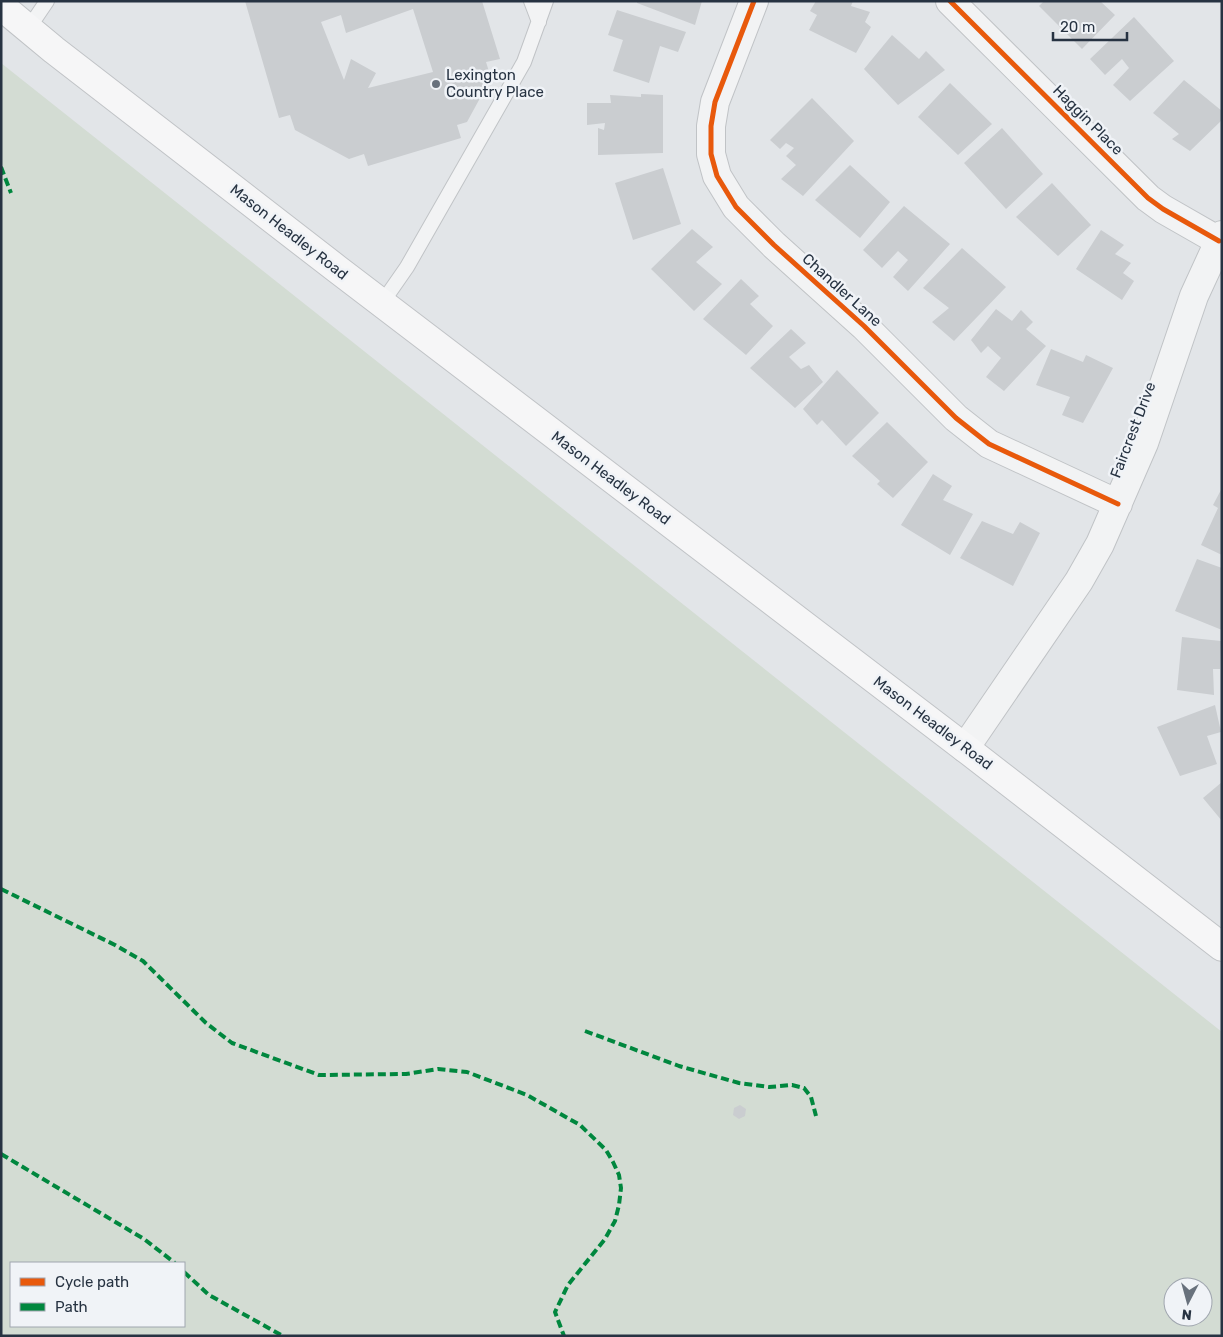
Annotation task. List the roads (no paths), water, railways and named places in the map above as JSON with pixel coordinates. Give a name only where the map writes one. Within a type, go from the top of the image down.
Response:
[{"type":"main road","name":"Mason Headley Road","points":[[1,6],[28,29],[382,303],[965,748],[1222,947]]},
{"type":"street","name":"Chandler Lane","points":[[754,1],[715,102],[711,126],[711,154],[717,176],[736,208],[774,246],[864,326],[956,418],[989,444],[1118,504]]},
{"type":"street","name":"Haggin Place","points":[[950,1],[1148,198],[1163,209],[1220,238]]},
{"type":"street","name":"Faircrest Drive","points":[[965,748],[1079,582],[1100,544],[1144,443],[1194,296],[1220,238]]},
{"type":"lane","points":[[28,29],[47,1]]},
{"type":"lane","points":[[532,1],[539,22]]},
{"type":"lane","points":[[382,303],[407,267],[524,62],[546,1]]},
{"type":"place","name":"Lexington Country Place","points":[[436,84]]}]
